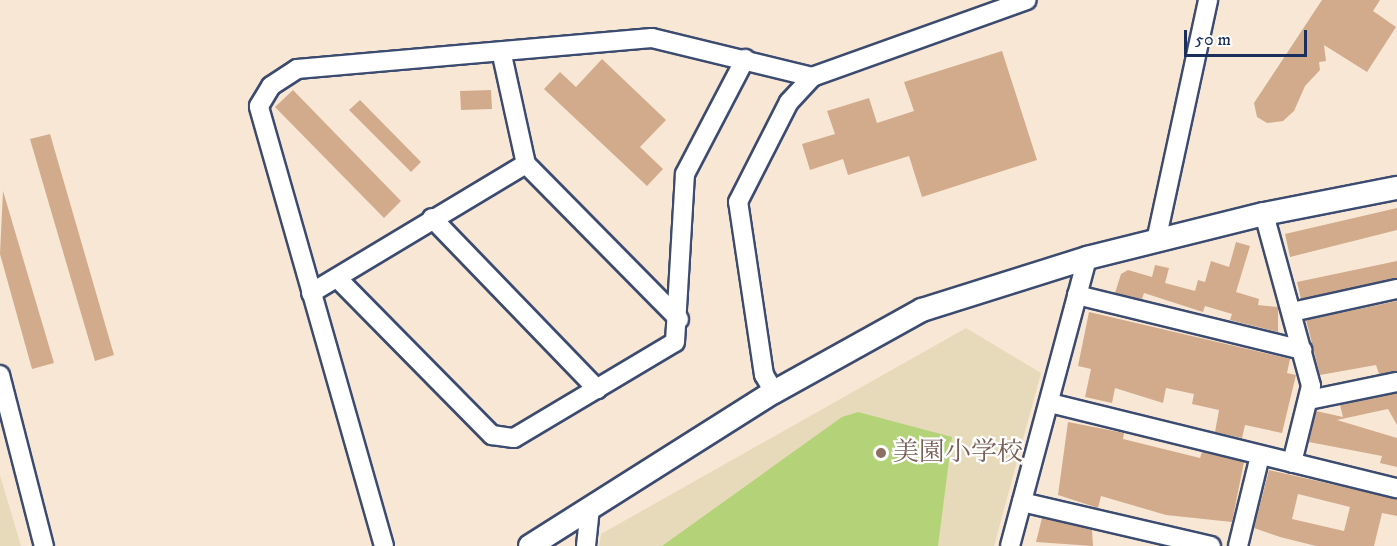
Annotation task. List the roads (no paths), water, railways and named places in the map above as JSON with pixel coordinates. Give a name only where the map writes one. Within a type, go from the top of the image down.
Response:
[{"type":"street","points":[[774,393],[765,375],[738,202],[789,102],[812,77],[1027,0]]},
{"type":"street","points":[[1156,241],[1208,0]]},
{"type":"street","points":[[384,546],[310,293],[259,106],[271,86],[297,69],[502,55],[652,38],[812,77]]},
{"type":"street","points":[[502,55],[526,164],[679,319]]},
{"type":"street","points":[[339,280],[492,435],[514,438],[675,342],[679,319],[685,174],[745,59]]},
{"type":"street","points":[[310,293],[339,280],[432,219],[526,164]]},
{"type":"street","points":[[530,546],[774,393],[922,310],[1087,258],[1264,214],[1397,188]]},
{"type":"street","points":[[1264,214],[1302,350],[1309,400],[1292,463]]},
{"type":"street","points":[[432,219],[597,389]]},
{"type":"street","points":[[1010,546],[1087,258]]},
{"type":"street","points":[[1292,312],[1397,289]]},
{"type":"street","points":[[1077,295],[1302,350]]},
{"type":"street","points":[[0,375],[44,546]]},
{"type":"street","points":[[1309,400],[1397,382]]},
{"type":"street","points":[[1050,403],[1397,488]]},
{"type":"street","points":[[1238,546],[1260,456]]},
{"type":"street","points":[[1022,502],[1211,546]]},
{"type":"street","points":[[586,546],[591,508]]},
{"type":"place","name":"美園小学校","points":[[881,453]]}]
